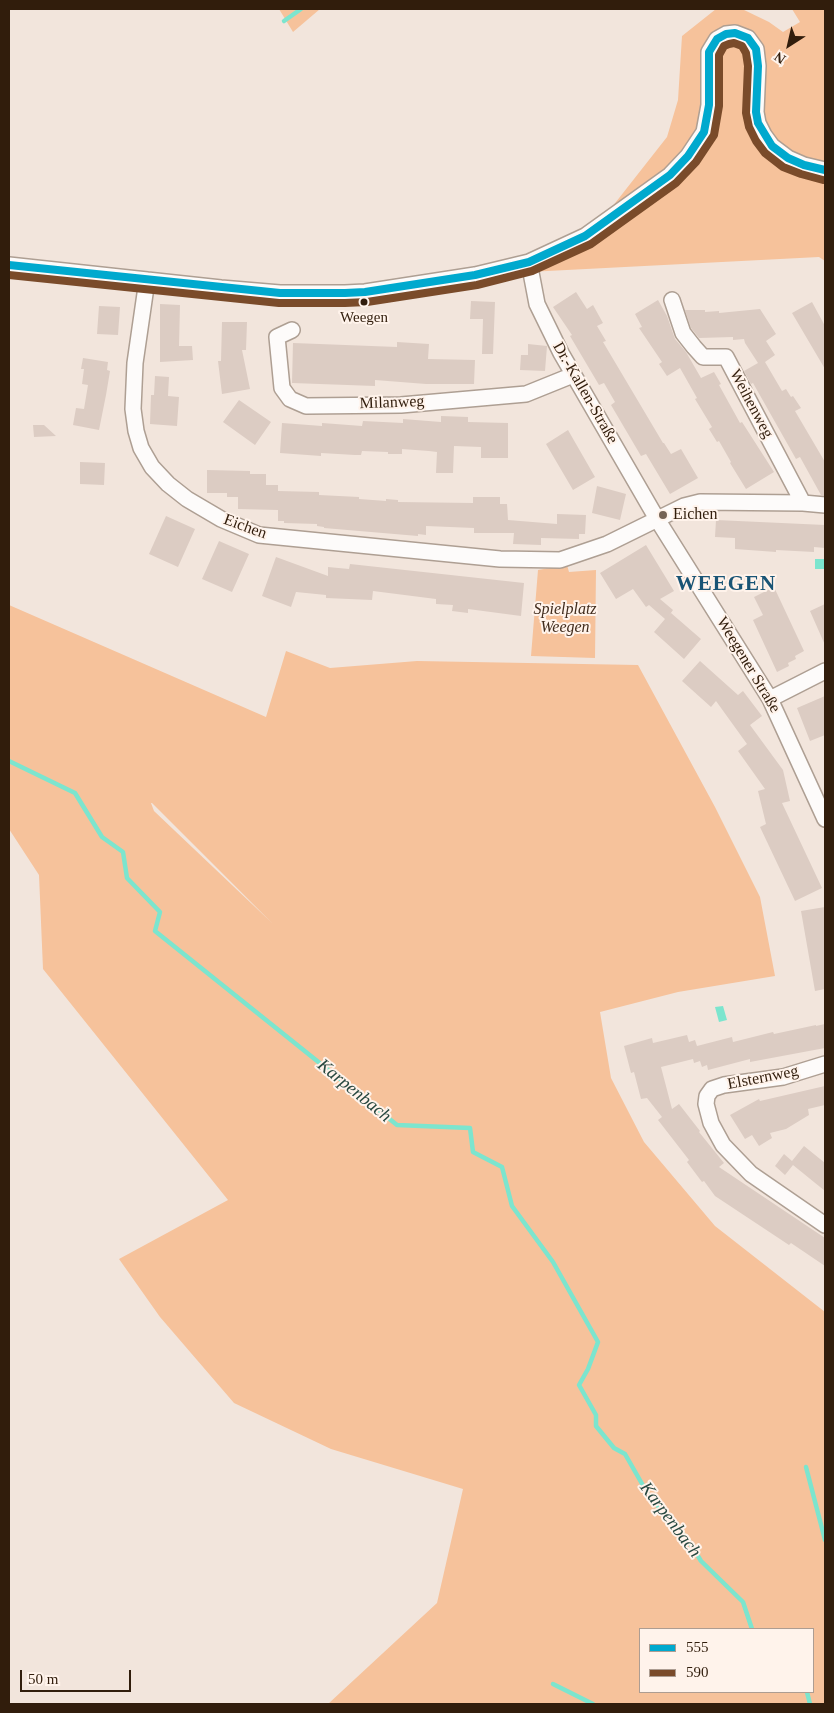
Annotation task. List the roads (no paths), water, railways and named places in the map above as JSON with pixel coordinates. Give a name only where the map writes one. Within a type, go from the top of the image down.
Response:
[{"type":"street","points":[[9,265],[280,293],[346,293],[365,292],[475,275],[529,262],[585,236],[670,175],[688,156],[704,132],[709,105],[709,52],[717,38],[735,32],[748,38],[756,49],[758,66],[756,112],[758,123],[772,146],[788,158],[804,165],[825,170]]},
{"type":"street","name":"Dr.-Kallen-Straße","points":[[529,262],[538,304],[561,353],[657,519]]},
{"type":"street","name":"Eichen","points":[[147,280],[135,363],[133,409],[141,448],[152,467],[168,484],[187,499],[221,519],[259,535],[275,537],[500,559],[560,560],[607,544],[657,519]]},
{"type":"street","name":"Weihenweg","points":[[672,300],[683,333],[703,357],[726,357],[803,503]]},
{"type":"street","name":"Milanweg","points":[[292,330],[277,337],[282,388],[290,399],[306,406],[401,405],[526,394],[573,374]]},
{"type":"street","points":[[657,519],[684,506],[700,502],[803,503],[825,506]]},
{"type":"street","name":"Weegener Straße","points":[[657,519],[770,699],[825,819]]},
{"type":"street","points":[[770,699],[825,671]]},
{"type":"street","name":"Elsternweg","points":[[825,1064],[783,1077],[724,1085],[712,1089],[707,1096],[706,1104],[711,1124],[723,1144],[751,1174],[825,1225]]},
{"type":"water","points":[[815,559],[825,559],[825,569],[815,569]]},
{"type":"water","points":[[723,1006],[727,1020],[719,1022],[715,1007]]},
{"type":"waterway","points":[[284,21],[301,9]]},
{"type":"waterway","name":"Karpenbach","points":[[9,761],[75,793],[102,837],[123,852],[127,878],[160,912],[155,931],[397,1125],[470,1128],[473,1152],[502,1167],[512,1206],[553,1262],[598,1342],[588,1369],[579,1385],[596,1415],[596,1426],[614,1448],[625,1454],[649,1496],[688,1540],[701,1561],[743,1602],[752,1628]]},
{"type":"waterway","points":[[806,1467],[825,1540]]},
{"type":"waterway","points":[[553,1684],[593,1704]]},
{"type":"waterway","name":"Karpenbach","points":[[807,1693],[810,1704]]},
{"type":"place","name":"Weegen","points":[[364,302]]},
{"type":"place","name":"Eichen","points":[[663,515]]},
{"type":"district","name":"WEEGEN","points":[[726,585]]},
{"type":"park label","name":"Spielplatz Weegen","points":[[565,619]]}]
